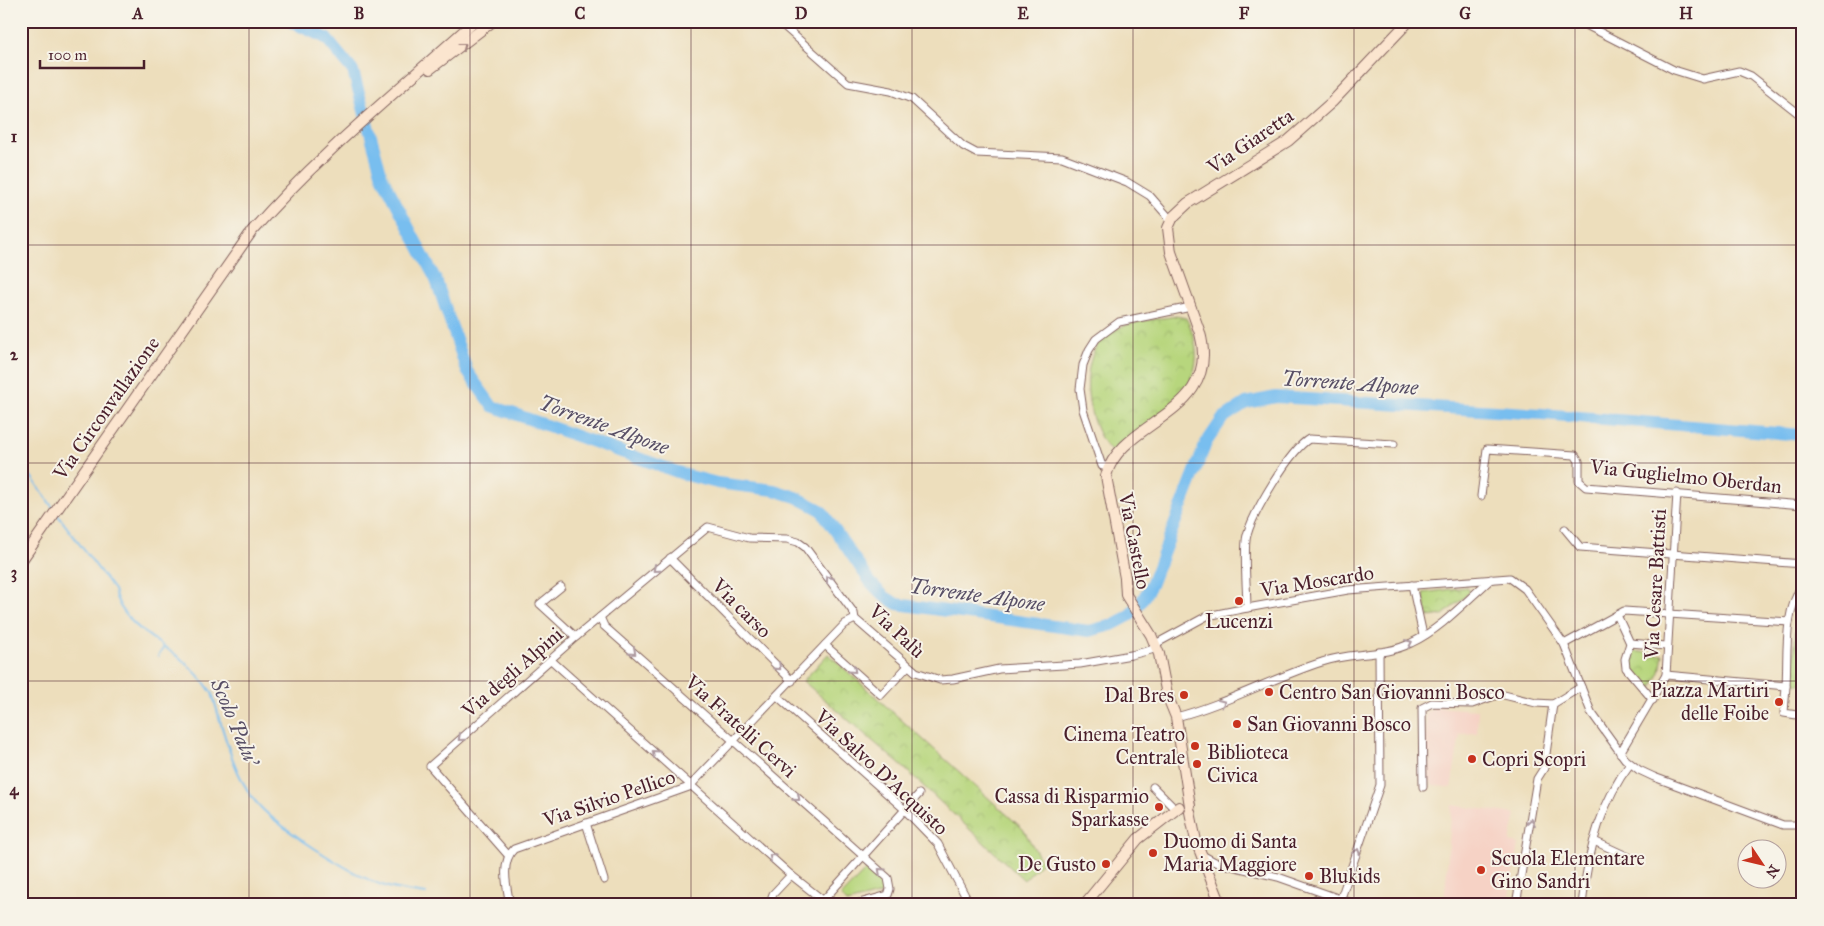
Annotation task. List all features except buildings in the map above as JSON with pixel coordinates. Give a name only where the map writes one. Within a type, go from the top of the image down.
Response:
[{"type":"street","points":[[394,94],[475,21]]},
{"type":"street","points":[[394,94],[462,47],[493,21]]},
{"type":"street","points":[[778,21],[848,83],[891,91],[912,99],[963,146],[976,153],[1062,157],[1127,182],[1150,196],[1171,220],[1168,234],[1171,252],[1191,307]]},
{"type":"street","name":"Via Giaretta","points":[[1171,220],[1188,203],[1288,141],[1332,102],[1409,21]]},
{"type":"street","points":[[1578,21],[1674,70],[1702,79],[1739,71],[1751,76],[1803,116]]},
{"type":"street","name":"Via Circonvallazione","points":[[21,561],[252,231],[289,188],[394,94]]},
{"type":"street","name":"Via Castello","points":[[1108,466],[1102,466],[1083,410],[1080,389],[1083,365],[1089,350],[1096,339],[1119,322],[1191,307],[1204,353],[1200,375],[1196,384],[1161,419],[1116,454],[1108,466],[1106,476],[1107,492],[1123,567],[1126,595],[1156,645],[1167,695],[1176,717],[1186,783],[1182,809]]},
{"type":"street","points":[[1247,608],[1246,536],[1272,486],[1300,444],[1309,439],[1394,444]]},
{"type":"street","name":"Via Guglielmo Oberdan","points":[[1481,496],[1487,449],[1575,455],[1579,461],[1579,481],[1584,486],[1803,505]]},
{"type":"street","name":"Via Cesare Battisti","points":[[1620,754],[1666,675],[1666,646],[1677,493]]},
{"type":"street","name":"Via degli Alpini","points":[[508,855],[431,769],[432,764],[576,637],[708,527]]},
{"type":"street","name":"Via Palù","points":[[708,527],[742,536],[787,539],[798,542],[805,547],[854,613],[855,619],[908,666],[916,672],[931,678],[953,679],[999,669],[1112,659],[1151,650],[1156,645]]},
{"type":"street","points":[[1565,529],[1580,547],[1672,552],[1803,564]]},
{"type":"street","name":"Via carso","points":[[670,558],[792,681]]},
{"type":"street","points":[[1176,717],[1216,706],[1270,680],[1324,661],[1379,652],[1412,643],[1445,619],[1491,578]]},
{"type":"street","name":"Via Moscardo","points":[[1156,645],[1208,616],[1247,608],[1348,590],[1510,578],[1520,583],[1564,644],[1591,712],[1620,754],[1630,764],[1654,776],[1783,825],[1801,827]]},
{"type":"street","points":[[1803,584],[1795,598],[1789,622],[1784,713],[1803,716]]},
{"type":"street","points":[[1412,585],[1423,635]]},
{"type":"street","points":[[561,587],[540,604],[576,637]]},
{"type":"street","points":[[1564,644],[1617,614],[1624,612],[1789,622]]},
{"type":"street","points":[[1617,614],[1630,643],[1625,659],[1626,668],[1653,700]]},
{"type":"street","name":"Via Fratelli Cervi","points":[[600,617],[604,626],[888,878],[890,889],[888,895],[852,905]]},
{"type":"street","name":"Via Silvio Pellico","points":[[508,855],[514,849],[692,785],[845,624],[855,619]]},
{"type":"street","points":[[1630,643],[1666,646]]},
{"type":"street","points":[[825,645],[881,696],[908,666]]},
{"type":"street","points":[[1341,898],[1380,785],[1379,652]]},
{"type":"street","points":[[551,660],[823,903],[919,794]]},
{"type":"street","points":[[1666,675],[1786,686]]},
{"type":"street","points":[[1423,787],[1422,708],[1425,705],[1432,702],[1472,704],[1500,694],[1536,704],[1552,704],[1581,687]]},
{"type":"street","name":"Via Salvo D'Acquisto","points":[[777,696],[938,844],[970,905]]},
{"type":"street","points":[[1516,905],[1537,779],[1544,768],[1552,704]]},
{"type":"street","points":[[1582,905],[1586,864],[1617,786],[1630,764]]},
{"type":"street","points":[[1153,787],[1182,809],[1221,905]]},
{"type":"street","points":[[1084,905],[1138,839],[1162,818],[1182,809]]},
{"type":"street","points":[[586,823],[604,880]]},
{"type":"street","points":[[1594,841],[1631,858]]},
{"type":"street","points":[[508,855],[506,864],[510,905]]},
{"type":"street","points":[[1202,855],[1215,862],[1278,877],[1357,905]]},
{"type":"street","points":[[769,905],[773,894],[791,875]]},
{"type":"shaded area","points":[[1434,707],[1478,710],[1477,733],[1460,734],[1451,788],[1433,785],[1428,779],[1431,754],[1426,753],[1426,713]]},
{"type":"shaded area","name":"Scuola Elementare Gino Sandri","points":[[1452,805],[1516,814],[1510,842],[1519,844],[1510,896],[1515,897],[1514,905],[1444,905]]},
{"type":"green space","points":[[1176,316],[1186,318],[1195,342],[1196,362],[1190,380],[1180,397],[1166,412],[1113,453],[1096,428],[1088,394],[1088,377],[1091,361],[1097,346],[1113,330],[1140,322]]},
{"type":"green space","points":[[1467,587],[1470,592],[1443,615],[1428,617],[1423,593]]},
{"type":"green space","points":[[1803,594],[1803,684],[1793,683],[1797,602]]},
{"type":"green space","points":[[1633,651],[1663,655],[1660,672],[1651,690],[1631,667]]},
{"type":"green space","points":[[828,654],[1023,829],[1042,862],[1024,880],[904,768],[803,681]]},
{"type":"green space","points":[[869,867],[886,881],[888,885],[885,893],[847,903],[841,896]]},
{"type":"waterway","name":"Torrente Alpone","points":[[289,21],[326,38],[353,71],[382,176],[436,280],[467,371],[492,406],[686,475],[717,483],[774,490],[796,497],[821,510],[871,583],[884,596],[897,604],[1089,631],[1112,625],[1129,616],[1141,602],[1151,585],[1206,443],[1223,418],[1246,403],[1276,397],[1542,414],[1803,435]]},
{"type":"waterway","name":"Scolo Palu'","points":[[21,462],[53,508]]},
{"type":"waterway","name":"Scolo Palu'","points":[[57,514],[114,590],[118,602],[131,621],[180,658],[212,693],[234,764],[247,790],[255,801],[279,823],[314,848],[352,871],[387,887],[426,894]]},
{"type":"waterway","points":[[158,656],[164,647]]},
{"type":"place","name":"Lucenzi","points":[[1239,601]]},
{"type":"place","name":"Centro San Giovanni Bosco","points":[[1269,692]]},
{"type":"place","name":"Dal Bres","points":[[1184,695]]},
{"type":"place","name":"Piazza Martiri delle Foibe","points":[[1779,702]]},
{"type":"place","name":"San Giovanni Bosco","points":[[1237,724]]},
{"type":"place","name":"Cinema Teatro Centrale","points":[[1195,746]]},
{"type":"place","name":"Copri Scopri","points":[[1472,759]]},
{"type":"place","name":"Biblioteca Civica","points":[[1197,764]]},
{"type":"place","name":"Cassa di Risparmio Sparkasse","points":[[1159,807]]},
{"type":"place","name":"Duomo di Santa Maria Maggiore","points":[[1153,853]]},
{"type":"place","name":"De Gusto","points":[[1106,864]]},
{"type":"place","name":"Scuola Elementare Gino Sandri","points":[[1481,870]]},
{"type":"place","name":"Blukids","points":[[1309,876]]}]
